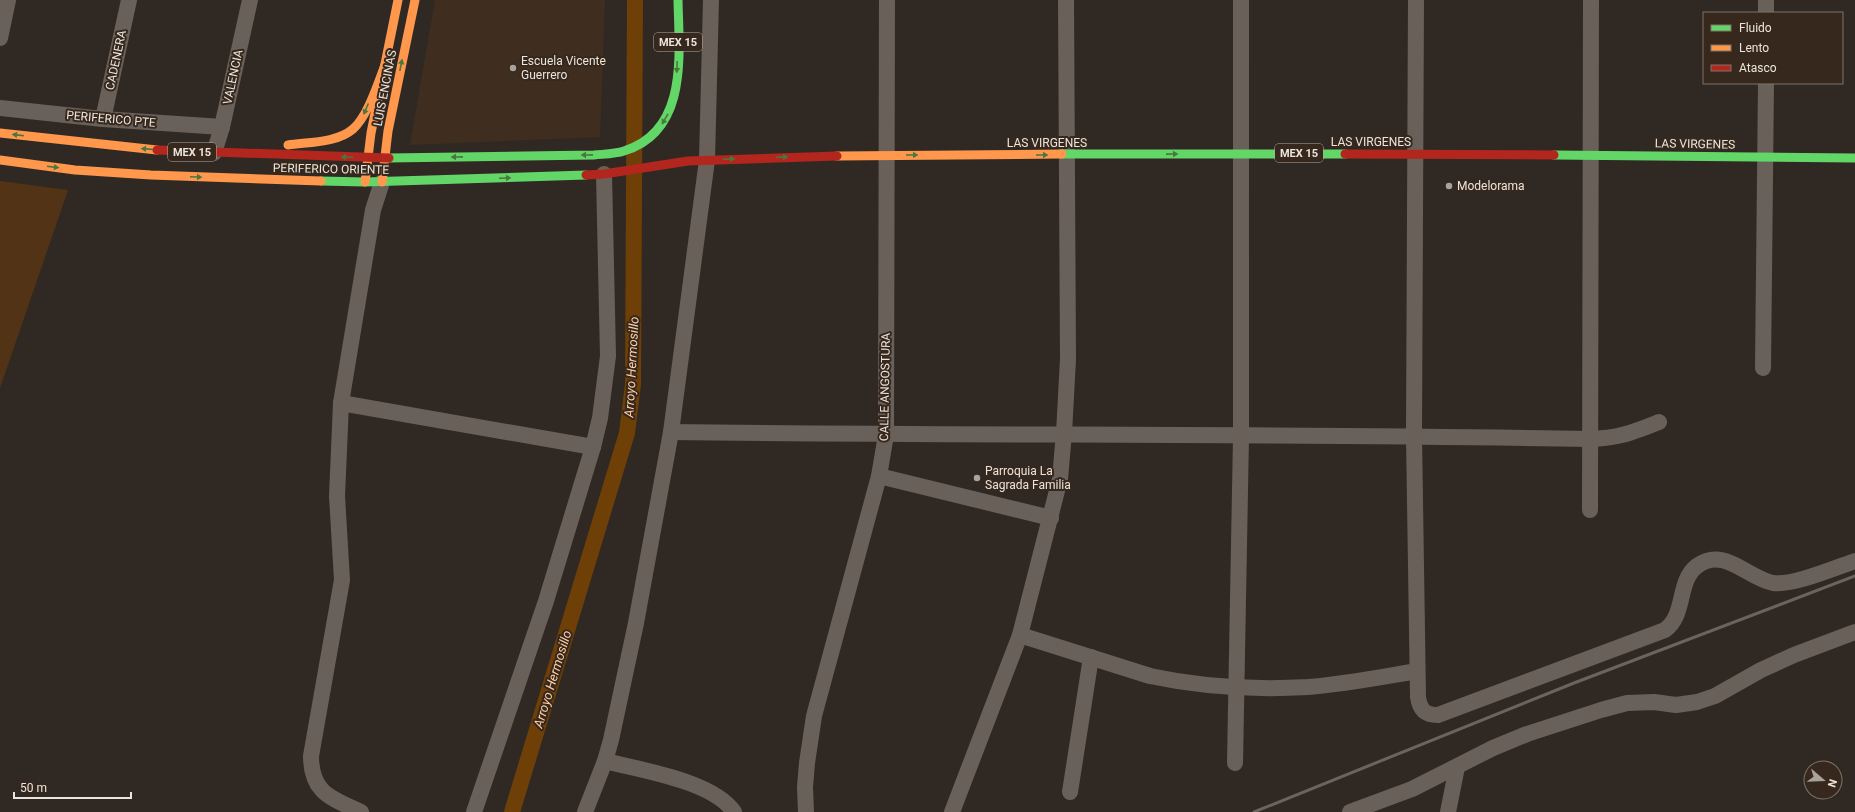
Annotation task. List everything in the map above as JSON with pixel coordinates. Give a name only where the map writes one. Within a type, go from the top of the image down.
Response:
[{"type":"main road","points":[[365,182],[371,133],[398,0]]},
{"type":"main road","name":"LUIS ENCINAS","points":[[382,182],[390,125],[415,0]]},
{"type":"main road","name":"PERIFERICO ORIENTE","points":[[0,133],[153,150],[368,158],[594,155],[626,151],[639,145],[653,134],[666,120],[673,101],[676,83],[678,0]]},
{"type":"main road","points":[[233,153],[338,137],[354,128],[362,116],[387,60]]},
{"type":"main road","name":"LAS VIRGENES","points":[[707,160],[887,154],[1066,155],[1240,153],[1855,158]]},
{"type":"main road","name":"PERIFERICO ORIENTE","points":[[0,160],[75,170],[151,175],[382,182],[604,174],[707,160]]},
{"type":"street","points":[[0,38],[8,0]]},
{"type":"street","name":"CADENERA","points":[[103,119],[129,0]]},
{"type":"street","name":"VALENCIA","points":[[214,153],[222,126],[250,0]]},
{"type":"street","points":[[585,812],[605,761],[636,623],[671,432],[707,160],[711,0]]},
{"type":"street","name":"CALLE ANGOSTURA","points":[[806,812],[806,769],[814,716],[879,476],[886,435],[887,0]]},
{"type":"street","points":[[952,812],[1020,634],[1060,479],[1068,359],[1066,0]]},
{"type":"street","points":[[1235,763],[1241,436],[1241,0]]},
{"type":"street","points":[[1416,0],[1414,435],[1419,706],[1422,711],[1429,715],[1438,715],[1665,630],[1675,620],[1689,577],[1697,567],[1707,560],[1725,560],[1765,581],[1775,583],[1787,583],[1855,561]]},
{"type":"street","points":[[1590,510],[1591,0]]},
{"type":"street","points":[[1766,0],[1766,12]]},
{"type":"street","points":[[1763,368],[1766,84]]},
{"type":"street","name":"PERIFERICO PTE","points":[[0,108],[103,119],[222,126]]},
{"type":"street","points":[[474,812],[546,601],[593,447],[600,418],[608,356],[604,174]]},
{"type":"street","points":[[365,182],[373,210]]},
{"type":"street","points":[[361,812],[330,798],[320,790],[314,778],[311,767],[312,743],[342,580],[337,496],[341,403],[373,210],[382,182]]},
{"type":"street","points":[[341,403],[593,447]]},
{"type":"street","points":[[671,432],[886,435],[1064,433],[1241,436],[1414,435],[1589,439],[1613,438],[1628,435],[1659,422]]},
{"type":"street","points":[[879,476],[1051,518]]},
{"type":"street","points":[[1350,812],[1412,789],[1507,742],[1601,710],[1627,703],[1641,702],[1676,705],[1697,702],[1715,696],[1761,670],[1794,655],[1855,632]]},
{"type":"street","points":[[1020,634],[1150,676],[1169,680],[1237,687],[1309,687],[1418,671]]},
{"type":"street","points":[[1070,792],[1091,657]]},
{"type":"street","points":[[605,761],[694,784],[718,797],[730,806],[734,812]]},
{"type":"street","points":[[1448,812],[1457,767]]},
{"type":"shaded area","name":"Escuela Vicente Guerrero","points":[[435,0],[605,0],[600,137],[410,145]]},
{"type":"shaded area","points":[[0,181],[68,190],[0,388]]},
{"type":"waterway","name":"Arroyo Hermosillo","points":[[512,812],[627,433],[633,384],[635,0]]},
{"type":"railway","points":[[1254,812],[1574,683],[1855,576]]},
{"type":"traffic: fast","points":[[389,158],[594,155],[621,152],[645,141],[660,127],[670,109],[676,88],[679,44],[678,0]]},
{"type":"traffic: fast","points":[[1062,154],[1345,154]]},
{"type":"traffic: fast","points":[[1554,155],[1855,158]]},
{"type":"traffic: fast","points":[[321,181],[365,182],[586,175]]},
{"type":"traffic: slow","points":[[365,182],[371,133],[398,0]]},
{"type":"traffic: slow","points":[[382,182],[388,131],[415,0]]},
{"type":"traffic: slow","points":[[288,145],[331,139],[346,134],[353,129],[359,123],[369,106],[387,60]]},
{"type":"traffic: slow","points":[[0,133],[157,150]]},
{"type":"traffic: slow","points":[[837,156],[1062,154]]},
{"type":"traffic: slow","points":[[0,160],[75,170],[151,175],[321,181]]},
{"type":"traffic: jam","points":[[157,150],[389,158]]},
{"type":"traffic: jam","points":[[1345,154],[1554,155]]},
{"type":"traffic: jam","points":[[586,175],[604,174],[688,161],[837,156]]},
{"type":"place","name":"Escuela Vicente Guerrero","points":[[513,68]]},
{"type":"place","name":"Modelorama","points":[[1449,186]]},
{"type":"place","name":"Parroquia La Sagrada Familia","points":[[977,478]]}]
